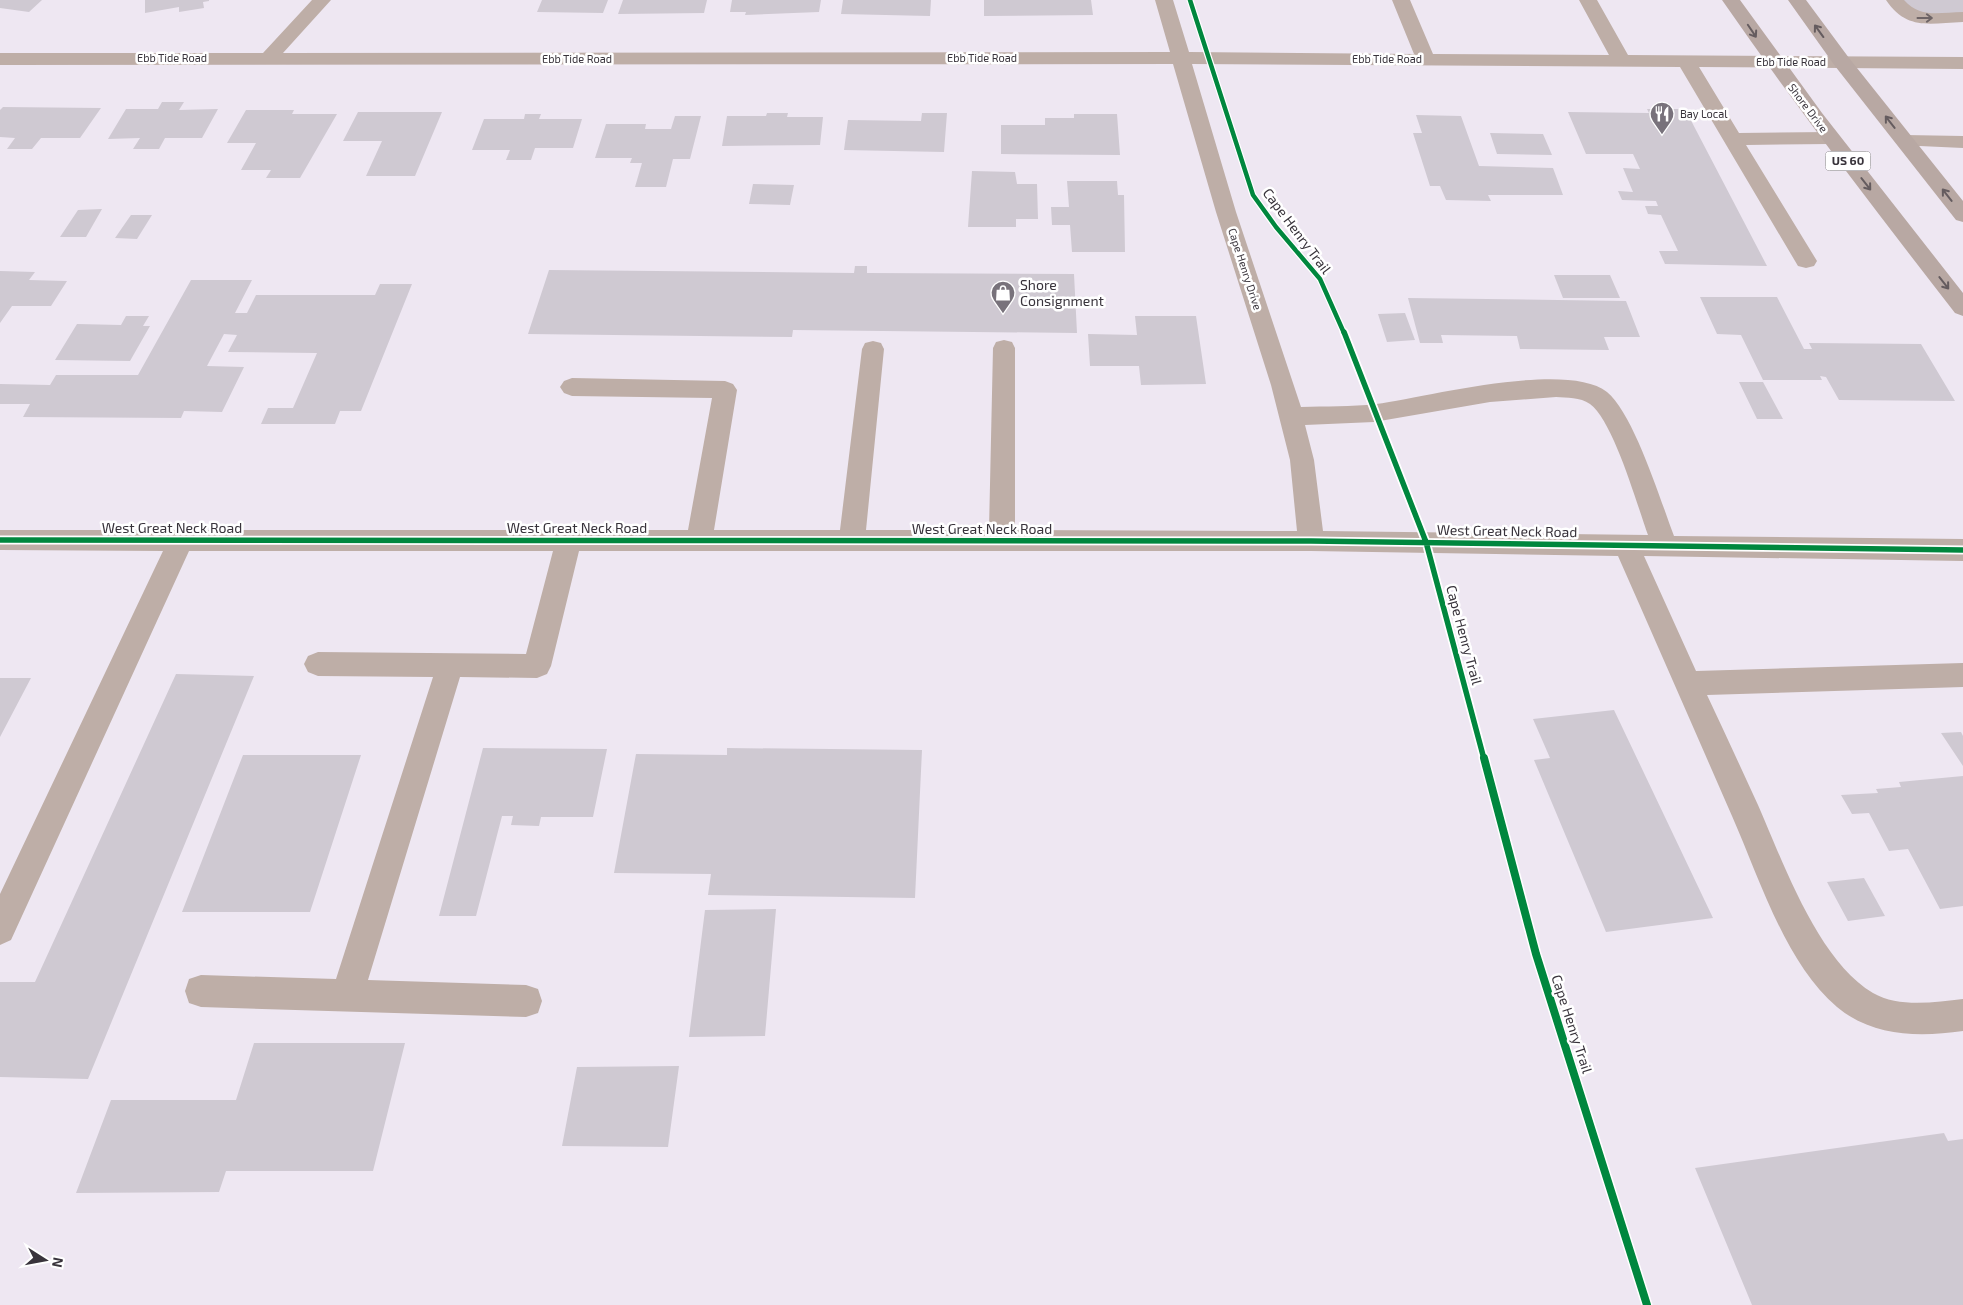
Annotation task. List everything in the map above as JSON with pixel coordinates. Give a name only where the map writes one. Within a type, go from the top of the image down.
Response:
[{"type":"highway","name":"Shore Drive","points":[[1731,0],[1773,62],[1830,138],[1963,308]]},
{"type":"highway","points":[[1796,0],[1842,62],[1963,215]]},
{"type":"street","points":[[268,59],[322,0]]},
{"type":"street","name":"Cape Henry Drive","points":[[1164,0],[1226,212],[1283,385],[1302,460],[1311,541]]},
{"type":"street","points":[[1401,0],[1426,60]]},
{"type":"street","points":[[1588,0],[1622,61]]},
{"type":"street","points":[[1895,0],[1906,13],[1916,18],[1963,17]]},
{"type":"street","name":"Ebb Tide Road","points":[[0,59],[1180,58],[1963,63]]},
{"type":"street","points":[[1686,61],[1806,261]]},
{"type":"street","points":[[1733,139],[1830,138]]},
{"type":"street","points":[[1905,142],[1963,142]]},
{"type":"street","points":[[1002,541],[1004,348]]},
{"type":"street","points":[[852,541],[873,349]]},
{"type":"street","points":[[572,387],[725,390],[699,541]]},
{"type":"street","points":[[1291,417],[1375,413],[1486,393],[1574,388],[1597,397],[1614,418],[1664,546]]},
{"type":"street","name":"West Great Neck Road","points":[[0,540],[1311,541],[1963,550]]},
{"type":"street","points":[[0,929],[180,541]]},
{"type":"street","points":[[318,664],[537,666],[568,541]]},
{"type":"street","points":[[1626,545],[1785,900],[1822,968],[1849,996],[1883,1015],[1917,1020],[1963,1015]]},
{"type":"street","points":[[346,996],[450,666]]},
{"type":"street","points":[[1688,683],[1963,675]]},
{"type":"street","points":[[201,991],[526,1001]]},
{"type":"building","points":[[0,0],[42,0],[29,12],[0,8]]},
{"type":"building","points":[[145,0],[209,1],[203,2],[204,8],[179,12],[179,7],[145,13]]},
{"type":"building","points":[[542,0],[608,0],[603,13],[537,12]]},
{"type":"building","points":[[623,0],[707,0],[704,13],[618,14]]},
{"type":"building","points":[[732,0],[821,0],[819,12],[745,15],[746,12],[730,12]]},
{"type":"building","points":[[843,0],[931,0],[930,16],[841,14]]},
{"type":"building","points":[[984,0],[1091,0],[1093,15],[984,16]]},
{"type":"building","points":[[1901,0],[1963,0],[1963,14],[1913,16]]},
{"type":"building","points":[[162,102],[184,102],[179,110],[218,109],[202,138],[165,138],[159,149],[133,149],[140,138],[108,139],[126,109],[158,109]]},
{"type":"building","points":[[3,107],[101,108],[80,138],[41,138],[32,149],[7,149],[15,138],[0,137],[0,110]]},
{"type":"building","points":[[1647,109],[1685,109],[1767,266],[1665,264],[1659,251],[1678,251],[1661,215],[1648,214],[1645,206],[1658,206],[1656,201],[1622,200],[1618,191],[1633,192],[1623,168],[1640,169],[1633,154],[1586,154],[1568,112],[1649,113]]},
{"type":"building","points":[[246,110],[294,110],[292,114],[337,114],[300,178],[266,178],[271,170],[241,170],[256,143],[227,143]]},
{"type":"building","points":[[358,112],[442,112],[415,176],[366,176],[382,141],[343,141]]},
{"type":"building","points":[[767,113],[788,113],[787,117],[823,117],[820,145],[722,146],[727,116],[766,116]]},
{"type":"building","points":[[922,113],[947,113],[944,152],[844,150],[848,120],[921,121]]},
{"type":"building","points":[[525,114],[541,114],[539,119],[582,119],[573,148],[535,148],[531,160],[506,160],[510,150],[472,150],[484,119],[524,119]]},
{"type":"building","points":[[1074,114],[1117,114],[1120,155],[1001,154],[1001,125],[1045,125],[1045,118],[1074,118]]},
{"type":"building","points":[[1416,115],[1461,116],[1479,166],[1553,168],[1563,195],[1488,195],[1491,201],[1446,200],[1440,186],[1430,186],[1413,133],[1422,133]]},
{"type":"building","points":[[675,116],[701,116],[690,159],[673,159],[666,187],[635,187],[642,163],[630,163],[632,158],[595,158],[606,124],[646,124],[645,129],[671,129]]},
{"type":"building","points":[[1490,133],[1543,134],[1552,155],[1497,154]]},
{"type":"building","points":[[972,171],[1015,172],[1017,184],[1037,184],[1038,219],[1016,219],[1016,227],[968,227]]},
{"type":"building","points":[[1067,181],[1117,181],[1118,195],[1124,195],[1125,252],[1072,252],[1070,225],[1052,225],[1051,207],[1069,207]]},
{"type":"building","points":[[753,184],[794,185],[790,205],[749,204]]},
{"type":"building","points":[[102,209],[86,237],[60,237],[78,210]]},
{"type":"building","points":[[131,215],[152,215],[137,239],[115,238]]},
{"type":"building","points":[[855,266],[867,266],[867,273],[1074,274],[1077,333],[793,330],[792,337],[528,334],[549,270],[854,273]]},
{"type":"building","points":[[0,271],[35,272],[29,280],[67,281],[51,306],[12,306],[0,323]]},
{"type":"building","points":[[1554,275],[1610,275],[1620,298],[1563,298]]},
{"type":"building","points":[[191,280],[252,280],[235,313],[247,313],[256,295],[375,295],[380,284],[412,284],[361,411],[340,411],[335,424],[261,424],[268,408],[293,408],[317,353],[228,352],[237,335],[224,334],[207,366],[244,367],[222,412],[184,411],[181,418],[23,417],[30,404],[0,404],[0,384],[50,385],[56,375],[138,375]]},
{"type":"building","points":[[1700,297],[1777,297],[1804,349],[1812,349],[1809,343],[1921,344],[1955,401],[1839,400],[1826,377],[1820,376],[1822,380],[1763,380],[1741,335],[1717,334]]},
{"type":"building","points":[[1408,298],[1626,301],[1640,337],[1604,337],[1609,350],[1520,349],[1517,336],[1441,335],[1443,343],[1420,343]]},
{"type":"building","points":[[1405,313],[1415,340],[1387,342],[1378,314]]},
{"type":"building","points":[[126,316],[149,316],[143,326],[150,326],[130,361],[55,360],[77,324],[121,325]]},
{"type":"building","points":[[1135,316],[1196,316],[1206,384],[1141,385],[1139,366],[1090,366],[1088,334],[1137,335]]},
{"type":"building","points":[[1739,382],[1763,382],[1783,419],[1757,419]]},
{"type":"building","points":[[176,674],[254,676],[88,1079],[0,1077],[0,982],[35,982]]},
{"type":"building","points":[[0,678],[31,678],[0,737]]},
{"type":"building","points":[[1614,710],[1713,918],[1606,932],[1534,760],[1550,758],[1533,719]]},
{"type":"building","points":[[1961,732],[1963,736],[1963,766],[1941,733]]},
{"type":"building","points":[[483,748],[607,749],[593,817],[541,817],[539,826],[511,825],[513,816],[502,816],[476,916],[439,916]]},
{"type":"building","points":[[727,748],[922,750],[915,898],[708,895],[711,874],[614,873],[636,754],[727,755]]},
{"type":"building","points":[[243,755],[361,755],[310,912],[182,912]]},
{"type":"building","points":[[1963,776],[1963,906],[1940,909],[1908,849],[1889,851],[1869,813],[1852,814],[1841,795],[1878,793],[1876,789],[1901,787],[1899,782]]},
{"type":"building","points":[[1864,878],[1885,916],[1848,921],[1827,882]]},
{"type":"building","points":[[776,909],[765,1036],[689,1037],[705,910]]},
{"type":"building","points":[[254,1043],[405,1043],[373,1171],[226,1171],[219,1192],[76,1193],[111,1100],[236,1100]]},
{"type":"building","points":[[679,1066],[668,1147],[562,1146],[577,1067]]},
{"type":"building","points":[[1944,1133],[1948,1141],[1963,1139],[1963,1305],[1752,1305],[1695,1168]]},
{"type":"cycle path","name":"Cape Henry Trail","points":[[1190,0],[1253,195],[1276,227],[1320,279],[1344,332],[1426,542],[1536,954],[1647,1305]]},
{"type":"cycle path","points":[[0,540],[1311,541],[1963,550]]},
{"type":"place","name":"Bay Local","points":[[1662,135]]},
{"type":"place","name":"Shore Consignment","points":[[1003,314]]}]
